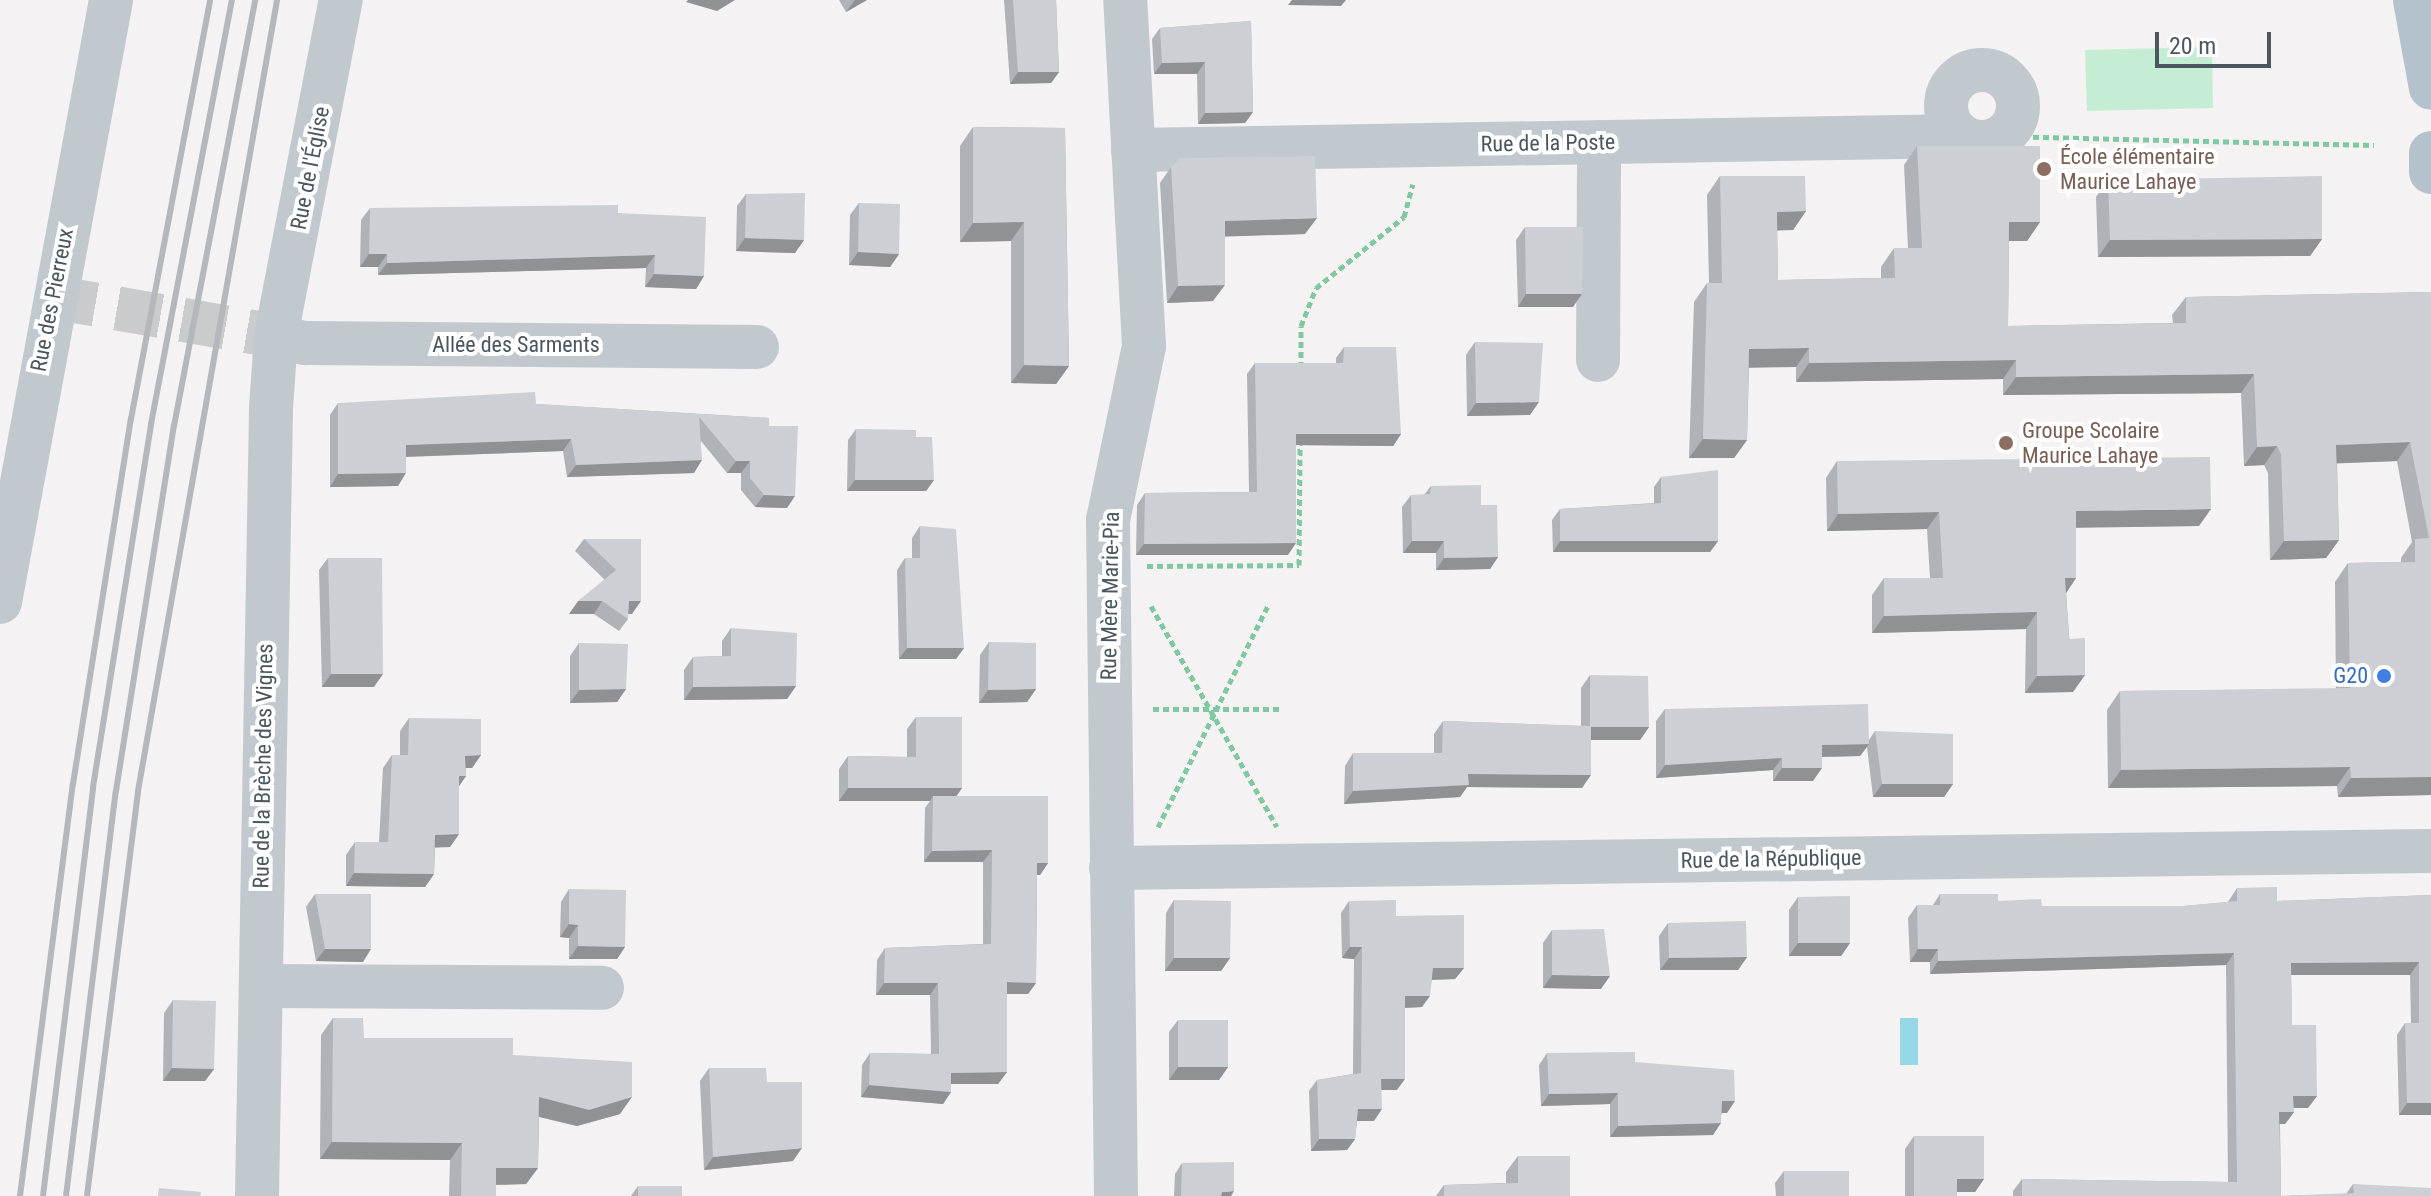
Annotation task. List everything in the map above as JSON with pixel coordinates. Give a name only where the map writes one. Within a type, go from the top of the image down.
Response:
[{"type":"main road","points":[[2424,24],[2431,88]]},
{"type":"main road","points":[[2431,153],[2431,172]]},
{"type":"street","name":"Rue des Pierreux","points":[[0,602],[52,297],[111,0]]},
{"type":"street","name":"Rue de l'Église","points":[[276,336],[341,0]]},
{"type":"street","name":"Rue Mère Marie-Pia","points":[[1116,1196],[1131,868],[1109,707],[1108,520],[1144,346],[1125,0]]},
{"type":"street","name":"Rue de la Poste","points":[[1133,150],[1982,136]]},
{"type":"street","points":[[1598,360],[1599,142]]},
{"type":"street","name":"Allée des Sarments","points":[[276,336],[305,343],[757,347]]},
{"type":"street","name":"Rue de la Brèche des Vignes","points":[[257,1196],[267,485],[276,336]]},
{"type":"street","name":"Rue de la République","points":[[1131,868],[2431,851]]},
{"type":"street","points":[[262,986],[602,988]]},
{"type":"path","points":[[1982,136],[2374,145]]},
{"type":"path","points":[[1301,374],[1301,326],[1316,288],[1404,217],[1423,145]]},
{"type":"path","points":[[1108,582],[1299,565],[1300,422]]},
{"type":"path","points":[[1108,582],[1152,606],[1275,821],[1291,866]]},
{"type":"path","points":[[1131,868],[1153,838],[1269,603]]},
{"type":"path","points":[[1109,707],[1214,712],[1279,709]]},
{"type":"green space","points":[[2212,47],[2213,108],[2087,111],[2085,50]]},
{"type":"water","points":[[1900,1018],[1918,1018],[1918,1065],[1900,1065]]},
{"type":"building","points":[[1013,0],[1056,0],[1059,72],[1018,72]]},
{"type":"building","points":[[1251,21],[1253,112],[1205,113],[1205,62],[1162,63],[1160,28]]},
{"type":"building","points":[[973,127],[1065,128],[1069,366],[1024,365],[1024,222],[973,223]]},
{"type":"building","points":[[1917,146],[2040,146],[2040,222],[2009,222],[2008,326],[2186,323],[2186,297],[2431,292],[2431,777],[2351,778],[2350,767],[2121,770],[2120,691],[2350,688],[2348,563],[2415,562],[2415,539],[2429,538],[2410,442],[2336,445],[2339,540],[2284,541],[2281,454],[2277,446],[2257,447],[2254,374],[2016,377],[2016,360],[1809,363],[1809,348],[1749,349],[1747,440],[1703,439],[1707,283],[1722,283],[1720,176],[1805,176],[1806,211],[1777,212],[1778,280],[1895,278],[1894,248],[1922,248]]},
{"type":"building","points":[[1315,156],[1317,218],[1225,221],[1225,285],[1178,286],[1171,167],[1180,158]]},
{"type":"building","points":[[2322,176],[2322,239],[2110,240],[2108,180]]},
{"type":"building","points":[[805,193],[804,240],[745,238],[746,194]]},
{"type":"building","points":[[859,203],[900,204],[899,254],[858,252]]},
{"type":"building","points":[[618,205],[618,213],[706,217],[704,276],[654,274],[655,255],[387,263],[387,254],[369,254],[370,208]]},
{"type":"building","points":[[1525,227],[1583,227],[1582,294],[1526,294]]},
{"type":"building","points":[[1475,342],[1543,343],[1539,402],[1476,403]]},
{"type":"building","points":[[1344,347],[1396,347],[1401,434],[1296,434],[1296,543],[1144,544],[1145,493],[1257,492],[1255,363],[1343,363]]},
{"type":"building","points":[[535,392],[536,404],[769,418],[769,426],[798,426],[795,496],[764,495],[750,478],[750,461],[736,461],[699,417],[702,460],[576,465],[571,439],[406,445],[406,473],[338,474],[338,403]]},
{"type":"building","points":[[856,429],[916,430],[916,437],[932,437],[934,480],[855,480]]},
{"type":"building","points":[[2210,457],[2211,509],[2076,511],[2076,578],[2065,578],[2069,639],[2085,638],[2085,675],[2037,676],[2037,612],[1884,616],[1884,578],[1943,578],[1939,512],[1838,514],[1837,461]]},
{"type":"building","points":[[1718,470],[1718,541],[1560,541],[1560,509],[1661,503],[1661,477]]},
{"type":"building","points":[[1481,485],[1481,505],[1497,505],[1498,557],[1444,558],[1444,541],[1412,541],[1411,495],[1430,494],[1431,486]]},
{"type":"building","points":[[920,526],[956,529],[964,648],[907,648],[905,558],[920,558]]},
{"type":"building","points":[[584,539],[641,539],[641,601],[629,601],[628,619],[602,601],[578,601],[616,570]]},
{"type":"building","points":[[328,558],[382,558],[383,674],[331,674]]},
{"type":"building","points":[[731,628],[797,633],[796,686],[693,687],[693,657],[731,656]]},
{"type":"building","points":[[989,642],[1036,643],[1036,689],[988,690]]},
{"type":"building","points":[[579,643],[628,644],[626,689],[579,690]]},
{"type":"building","points":[[1590,675],[1648,676],[1649,727],[1591,727],[1591,775],[1468,774],[1469,785],[1353,791],[1353,753],[1442,753],[1443,721],[1590,726]]},
{"type":"building","points":[[1868,704],[1869,744],[1822,745],[1822,768],[1782,768],[1782,758],[1665,765],[1665,709]]},
{"type":"building","points":[[916,717],[962,717],[962,788],[848,788],[848,756],[916,757]]},
{"type":"building","points":[[409,718],[481,719],[481,755],[465,756],[466,776],[459,776],[459,834],[435,835],[434,874],[354,873],[355,842],[388,842],[392,755],[408,755]]},
{"type":"building","points":[[1875,731],[1953,734],[1953,784],[1882,784]]},
{"type":"building","points":[[933,796],[1048,796],[1048,863],[1037,863],[1036,983],[1007,982],[1007,1072],[951,1073],[951,1092],[869,1085],[870,1053],[939,1054],[938,983],[884,983],[885,948],[991,944],[992,850],[932,851]]},
{"type":"building","points":[[2277,887],[2277,901],[2431,895],[2431,1103],[2407,1103],[2405,1023],[2419,1023],[2419,962],[2291,963],[2292,1025],[2316,1025],[2317,1096],[2293,1096],[2294,1112],[2279,1112],[2281,1196],[2022,1196],[2022,1179],[2237,1182],[2234,953],[1938,961],[1938,949],[1918,949],[1917,905],[1940,905],[1940,894],[1998,894],[1998,901],[2041,899],[2042,906],[2184,906],[2237,901],[2237,888]]},
{"type":"building","points":[[569,889],[626,890],[625,947],[578,946],[578,925],[569,924]]},
{"type":"building","points":[[315,894],[371,894],[371,949],[325,949]]},
{"type":"building","points":[[1850,896],[1850,943],[1798,943],[1798,897]]},
{"type":"building","points":[[1174,900],[1231,901],[1230,958],[1174,958]]},
{"type":"building","points":[[1396,900],[1396,916],[1464,915],[1464,968],[1433,968],[1430,996],[1405,996],[1405,1079],[1381,1079],[1382,1109],[1358,1109],[1355,1139],[1319,1139],[1317,1080],[1361,1073],[1362,947],[1350,947],[1349,901]]},
{"type":"building","points":[[1746,921],[1747,957],[1669,958],[1668,923]]},
{"type":"building","points":[[1604,929],[1610,976],[1552,975],[1552,930]]},
{"type":"building","points":[[173,1000],[216,1001],[214,1069],[172,1068]]},
{"type":"building","points":[[333,1018],[363,1018],[364,1038],[513,1038],[513,1055],[632,1062],[632,1097],[589,1110],[539,1097],[538,1168],[496,1168],[496,1196],[461,1196],[462,1143],[332,1142]]},
{"type":"building","points":[[1178,1020],[1228,1020],[1228,1067],[1178,1067]]},
{"type":"building","points":[[1635,1052],[1635,1062],[1734,1070],[1735,1101],[1722,1101],[1721,1123],[1618,1126],[1618,1093],[1549,1094],[1547,1053]]},
{"type":"building","points":[[709,1068],[766,1068],[767,1082],[802,1082],[802,1148],[713,1157]]},
{"type":"building","points":[[1914,1136],[1984,1136],[1984,1179],[1957,1179],[1957,1196],[1914,1196]]},
{"type":"building","points":[[1518,1156],[1570,1156],[1570,1196],[1444,1196],[1444,1185],[1518,1183]]},
{"type":"building","points":[[1234,1162],[1234,1191],[1222,1192],[1221,1196],[1181,1196],[1182,1163]]},
{"type":"building","points":[[1784,1171],[1849,1171],[1849,1196],[1784,1196]]},
{"type":"building","points":[[2353,1184],[2431,1188],[2431,1196],[2281,1196],[2354,1193]]},
{"type":"building","points":[[638,1186],[682,1186],[682,1196],[638,1196]]},
{"type":"building","points":[[159,1188],[201,1192],[200,1196],[158,1196]]},
{"type":"tunnel","points":[[52,297],[276,336]]},
{"type":"railway","points":[[20,1196],[73,784],[131,419],[210,0]]},
{"type":"railway","points":[[43,1196],[93,787],[151,424],[232,0]]},
{"type":"railway","points":[[66,1196],[116,791],[174,426],[255,0]]},
{"type":"railway","points":[[87,1196],[138,791],[277,0]]},
{"type":"place","name":"École élémentaire Maurice Lahaye","points":[[2044,169]]},
{"type":"place","name":"Groupe Scolaire Maurice Lahaye","points":[[2006,443]]},
{"type":"place","name":"G20","points":[[2384,676]]}]
